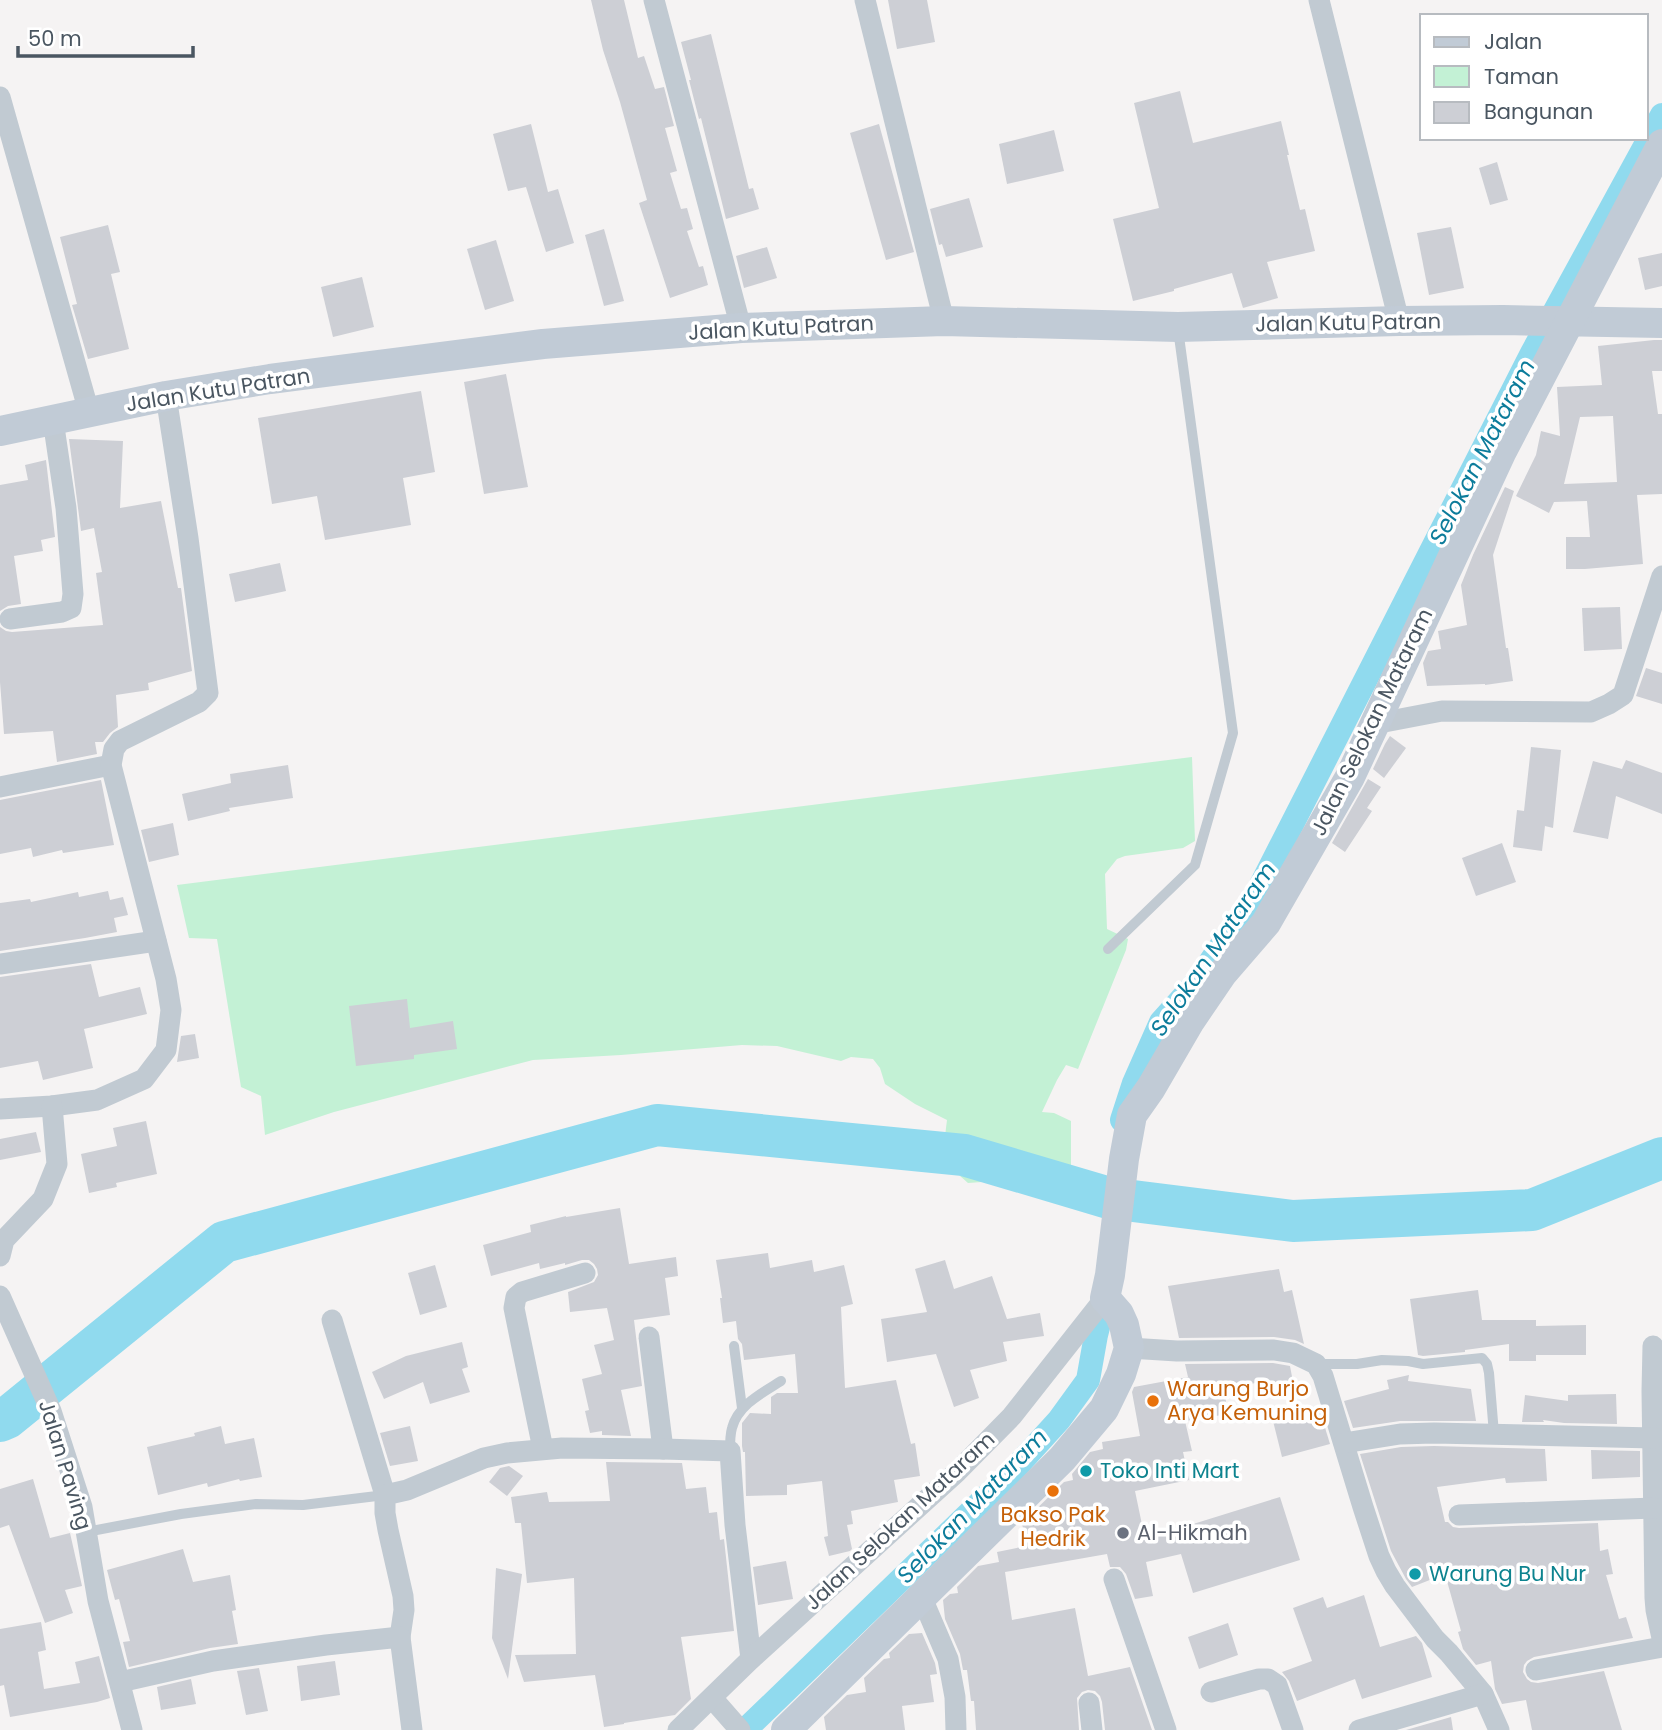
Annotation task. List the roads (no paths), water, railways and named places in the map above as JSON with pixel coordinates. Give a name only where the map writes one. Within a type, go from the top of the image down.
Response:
[{"type":"street","points":[[654,0],[741,328]]},
{"type":"street","points":[[865,0],[944,321]]},
{"type":"street","points":[[1319,0],[1399,321]]},
{"type":"street","points":[[0,97],[89,412]]},
{"type":"street","name":"Jalan Selokan Mataram","points":[[1129,1348],[1124,1325],[1111,1297],[1124,1159],[1132,1115],[1222,974],[1266,923],[1350,777],[1563,322],[1662,144]]},
{"type":"street","name":"Jalan Kutu Patran","points":[[0,431],[166,396],[271,379],[544,344],[741,328],[944,321],[1178,327],[1503,320],[1662,323]]},
{"type":"street","points":[[0,1109],[97,1100],[144,1079],[166,1050],[171,1010],[166,979],[110,765],[114,749],[120,741],[199,702],[208,693],[166,396]]},
{"type":"street","points":[[10,619],[62,612],[71,608],[73,594],[66,508],[53,420]]},
{"type":"street","points":[[1374,724],[1442,711],[1591,712],[1609,704],[1623,695],[1662,576]]},
{"type":"street","points":[[0,787],[110,765]]},
{"type":"street","points":[[0,964],[156,941]]},
{"type":"street","points":[[0,1256],[4,1240],[43,1199],[57,1164],[52,1106]]},
{"type":"street","points":[[543,1449],[514,1308],[516,1297],[522,1292],[585,1273]]},
{"type":"street","name":"Jalan Paving","points":[[0,1296],[51,1411],[82,1507],[98,1601],[132,1730]]},
{"type":"street","name":"Jalan Selokan Mataram","points":[[678,1730],[716,1703],[751,1659],[947,1482],[1012,1416],[1111,1297]]},
{"type":"street","points":[[332,1320],[385,1495],[386,1522],[403,1596],[400,1637],[412,1730]]},
{"type":"street","points":[[649,1337],[663,1448]]},
{"type":"street","points":[[1653,1346],[1656,1609],[1662,1638]]},
{"type":"street","points":[[786,1730],[1062,1459],[1104,1409],[1121,1374],[1129,1348],[1177,1351],[1274,1350],[1293,1353],[1316,1364],[1323,1376],[1363,1507],[1386,1571],[1435,1639],[1483,1693],[1499,1730]]},
{"type":"street","points":[[1344,1443],[1400,1434],[1654,1438]]},
{"type":"street","points":[[385,1495],[407,1490],[484,1458],[543,1449],[663,1448],[730,1451],[735,1525],[751,1659]]},
{"type":"street","points":[[1459,1515],[1654,1508]]},
{"type":"street","points":[[1114,1579],[1166,1730]]},
{"type":"street","points":[[922,1598],[948,1659],[955,1697],[956,1730]]},
{"type":"street","points":[[120,1682],[213,1661],[400,1637]]},
{"type":"street","points":[[1536,1670],[1662,1647]]},
{"type":"street","points":[[1211,1692],[1268,1679],[1277,1685],[1293,1730]]},
{"type":"street","points":[[1359,1730],[1483,1693]]},
{"type":"street","points":[[716,1703],[740,1730]]},
{"type":"street","points":[[1089,1703],[1092,1730]]},
{"type":"lane","points":[[1108,949],[1195,865],[1233,733],[1178,327]]},
{"type":"lane","points":[[734,1346],[742,1408]]},
{"type":"lane","points":[[1316,1364],[1357,1364],[1382,1360],[1423,1364],[1482,1357],[1489,1373],[1494,1434]]},
{"type":"lane","points":[[730,1451],[732,1428],[742,1408],[781,1381]]},
{"type":"lane","points":[[86,1532],[181,1514],[256,1504],[303,1505],[385,1495]]},
{"type":"waterway","name":"Selokan Mataram","points":[[1122,1120],[1134,1083],[1161,1022],[1196,983],[1257,893],[1532,353],[1662,115]]},
{"type":"waterway","points":[[0,1421],[224,1242],[657,1125],[964,1155],[1109,1198],[1293,1221],[1532,1210],[1662,1158]]},
{"type":"waterway","name":"Selokan Mataram","points":[[745,1730],[1010,1474],[1059,1420],[1088,1380],[1104,1292]]},
{"type":"place","name":"Warung Burjo Arya Kemuning","points":[[1153,1401]]},
{"type":"place","name":"Toko Inti Mart","points":[[1086,1471]]},
{"type":"place","name":"Bakso Pak Hedrik","points":[[1053,1491]]},
{"type":"place","name":"Al-Hikmah","points":[[1123,1533]]},
{"type":"place","name":"Warung Bu Nur","points":[[1415,1574]]}]
